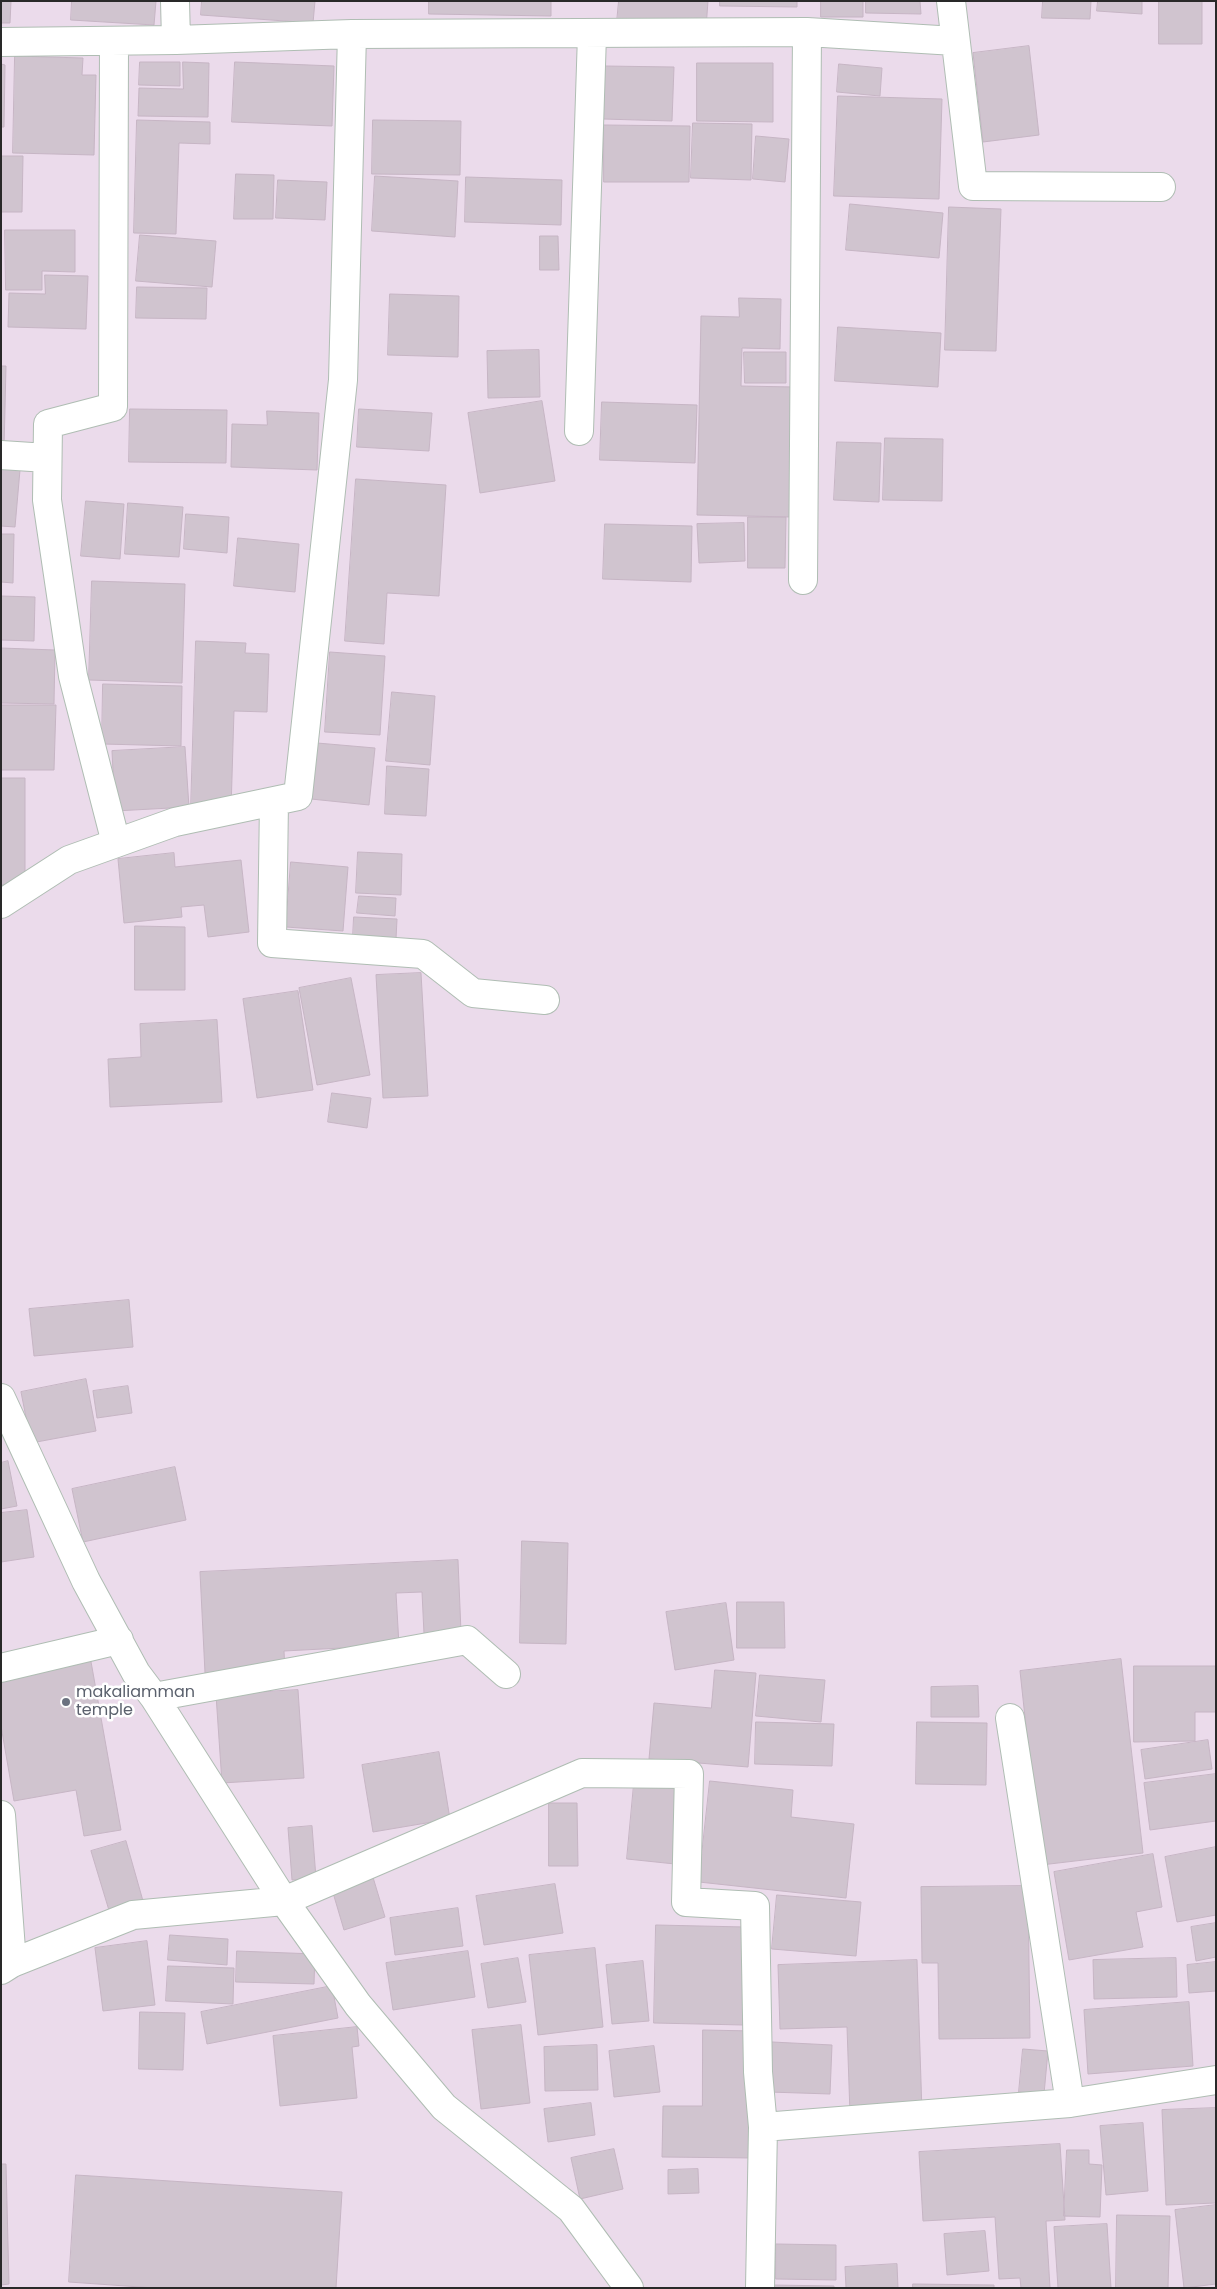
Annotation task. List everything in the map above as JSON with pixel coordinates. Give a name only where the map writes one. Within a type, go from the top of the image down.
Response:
[{"type":"street","points":[[175,1],[176,40]]},
{"type":"street","points":[[951,1],[973,186],[1162,186]]},
{"type":"street","points":[[1,42],[176,40],[352,34],[592,35],[807,32],[955,41]]},
{"type":"street","points":[[803,580],[807,32]]},
{"type":"street","points":[[1,904],[69,860],[175,822],[298,796],[342,390],[352,34]]},
{"type":"street","points":[[579,431],[592,35]]},
{"type":"street","points":[[114,41],[113,407],[48,424],[47,500],[73,676],[116,843]]},
{"type":"street","points":[[1,455],[47,458]]},
{"type":"street","points":[[274,801],[272,943],[423,954],[473,993],[545,1000]]},
{"type":"street","points":[[1,1398],[86,1581],[136,1673],[154,1697],[284,1900],[358,2005],[444,2107],[571,2209],[628,2288]]},
{"type":"street","points":[[1,1668],[119,1640]]},
{"type":"street","points":[[154,1697],[467,1640],[506,1674]]},
{"type":"street","points":[[1010,1718],[1070,2103]]},
{"type":"street","points":[[1,1815],[6,1967],[133,1915],[284,1900],[582,1773],[689,1774],[686,1902],[755,1906],[758,2072],[763,2127],[760,2288]]},
{"type":"street","points":[[763,2127],[1070,2103],[1216,2080]]},
{"type":"building","points":[[1,1],[11,1],[10,23],[1,23]]},
{"type":"building","points":[[72,1],[156,1],[154,25],[71,20]]},
{"type":"building","points":[[202,1],[315,1],[313,23],[201,15]]},
{"type":"building","points":[[429,1],[551,1],[551,16],[429,14]]},
{"type":"building","points":[[619,1],[708,1],[706,28],[617,22]]},
{"type":"building","points":[[720,1],[797,1],[797,7],[720,6]]},
{"type":"building","points":[[821,1],[863,1],[863,17],[821,17]]},
{"type":"building","points":[[866,1],[920,1],[921,14],[866,13]]},
{"type":"building","points":[[1043,1],[1091,1],[1090,19],[1042,18]]},
{"type":"building","points":[[1098,1],[1142,1],[1142,14],[1097,11]]},
{"type":"building","points":[[1159,1],[1202,1],[1202,44],[1159,44]]},
{"type":"building","points":[[1029,46],[1039,135],[983,142],[973,53]]},
{"type":"building","points":[[15,56],[83,58],[82,75],[96,75],[94,155],[13,153]]},
{"type":"building","points":[[140,62],[180,62],[180,86],[139,85]]},
{"type":"building","points":[[183,62],[209,63],[208,117],[138,116],[139,88],[183,89]]},
{"type":"building","points":[[235,62],[334,66],[332,126],[232,122]]},
{"type":"building","points":[[697,63],[773,63],[773,122],[697,121]]},
{"type":"building","points":[[1,64],[5,65],[4,127],[1,127]]},
{"type":"building","points":[[839,64],[882,68],[880,96],[837,92]]},
{"type":"building","points":[[604,66],[674,67],[672,121],[603,119]]},
{"type":"building","points":[[838,96],[942,99],[939,199],[834,196]]},
{"type":"building","points":[[137,120],[210,122],[210,144],[179,143],[176,234],[134,233]]},
{"type":"building","points":[[373,120],[461,121],[460,175],[372,174]]},
{"type":"building","points":[[693,123],[752,124],[751,180],[691,178]]},
{"type":"building","points":[[604,125],[690,126],[689,182],[604,182]]},
{"type":"building","points":[[756,136],[789,139],[785,182],[753,179]]},
{"type":"building","points":[[1,156],[23,156],[22,212],[1,212]]},
{"type":"building","points":[[236,174],[274,175],[273,219],[234,219]]},
{"type":"building","points":[[375,176],[458,181],[455,237],[372,231]]},
{"type":"building","points":[[466,177],[562,180],[561,225],[465,222]]},
{"type":"building","points":[[278,180],[327,182],[325,220],[276,218]]},
{"type":"building","points":[[850,204],[943,213],[939,258],[846,250]]},
{"type":"building","points":[[949,207],[1001,209],[996,351],[945,350]]},
{"type":"building","points":[[5,230],[75,230],[75,272],[42,271],[42,290],[6,290]]},
{"type":"building","points":[[140,235],[216,241],[212,287],[136,281]]},
{"type":"building","points":[[540,236],[558,236],[559,270],[540,270]]},
{"type":"building","points":[[45,275],[88,276],[86,329],[8,327],[9,293],[45,294]]},
{"type":"building","points":[[137,287],[207,288],[206,319],[136,318]]},
{"type":"building","points":[[390,294],[459,296],[458,357],[388,355]]},
{"type":"building","points":[[739,298],[781,299],[780,349],[742,348],[741,386],[794,387],[792,517],[697,515],[701,316],[739,317]]},
{"type":"building","points":[[838,327],[941,333],[938,387],[835,381]]},
{"type":"building","points":[[539,350],[540,397],[488,398],[487,351]]},
{"type":"building","points":[[744,352],[786,352],[786,383],[745,383]]},
{"type":"building","points":[[1,366],[6,366],[4,449],[1,449]]},
{"type":"building","points":[[542,401],[555,481],[480,493],[468,413]]},
{"type":"building","points":[[602,402],[697,405],[695,463],[600,460]]},
{"type":"building","points":[[130,409],[227,410],[226,463],[129,462]]},
{"type":"building","points":[[359,409],[432,413],[429,451],[357,447]]},
{"type":"building","points":[[267,411],[319,413],[317,470],[231,467],[232,424],[267,425]]},
{"type":"building","points":[[885,438],[943,439],[942,501],[883,500]]},
{"type":"building","points":[[837,442],[881,443],[879,502],[834,500]]},
{"type":"building","points":[[1,468],[20,470],[15,527],[1,526]]},
{"type":"building","points":[[356,479],[446,485],[439,596],[387,593],[384,644],[345,641]]},
{"type":"building","points":[[86,501],[124,504],[120,559],[81,556]]},
{"type":"building","points":[[128,503],[183,507],[179,557],[125,554]]},
{"type":"building","points":[[186,514],[229,517],[227,553],[184,549]]},
{"type":"building","points":[[748,517],[786,517],[785,568],[748,568]]},
{"type":"building","points":[[744,523],[745,561],[699,563],[697,524]]},
{"type":"building","points":[[605,524],[692,526],[691,582],[603,579]]},
{"type":"building","points":[[1,534],[14,534],[13,583],[1,582]]},
{"type":"building","points":[[238,538],[299,544],[295,592],[234,586]]},
{"type":"building","points":[[92,581],[185,584],[182,683],[89,680]]},
{"type":"building","points":[[1,596],[35,597],[34,641],[1,640]]},
{"type":"building","points":[[196,641],[246,643],[245,653],[269,654],[267,712],[234,711],[231,810],[191,809]]},
{"type":"building","points":[[1,648],[55,650],[54,704],[1,703]]},
{"type":"building","points":[[330,652],[385,656],[380,735],[325,732]]},
{"type":"building","points":[[103,684],[182,686],[181,746],[102,744]]},
{"type":"building","points":[[392,692],[435,696],[430,765],[386,761]]},
{"type":"building","points":[[1,705],[56,705],[54,770],[1,770]]},
{"type":"building","points":[[317,743],[375,748],[369,805],[311,799]]},
{"type":"building","points":[[185,747],[189,807],[115,811],[112,751]]},
{"type":"building","points":[[387,766],[429,769],[426,816],[385,814]]},
{"type":"building","points":[[1,778],[25,778],[25,885],[1,885]]},
{"type":"building","points":[[358,852],[402,854],[401,895],[356,893]]},
{"type":"building","points":[[174,853],[175,867],[241,860],[249,932],[208,937],[204,905],[181,907],[182,917],[124,923],[118,859]]},
{"type":"building","points":[[291,862],[348,867],[343,931],[286,927]]},
{"type":"building","points":[[359,896],[396,898],[395,916],[357,913]]},
{"type":"building","points":[[354,917],[397,919],[396,939],[353,937]]},
{"type":"building","points":[[135,926],[185,927],[185,990],[135,990]]},
{"type":"building","points":[[421,973],[428,1096],[383,1098],[376,975]]},
{"type":"building","points":[[351,978],[370,1075],[317,1085],[299,988]]},
{"type":"building","points":[[298,991],[313,1090],[257,1098],[243,999]]},
{"type":"building","points":[[217,1020],[222,1102],[110,1107],[108,1059],[141,1057],[140,1024]]},
{"type":"building","points":[[332,1093],[371,1098],[367,1128],[328,1122]]},
{"type":"building","points":[[129,1300],[133,1347],[34,1356],[29,1309]]},
{"type":"building","points":[[86,1379],[96,1431],[31,1443],[21,1392]]},
{"type":"building","points":[[128,1386],[132,1413],[97,1418],[93,1391]]},
{"type":"building","points":[[8,1461],[17,1506],[1,1509],[1,1463]]},
{"type":"building","points":[[175,1467],[186,1520],[83,1542],[72,1489]]},
{"type":"building","points":[[27,1510],[34,1557],[1,1562],[1,1513]]},
{"type":"building","points":[[522,1541],[568,1543],[566,1644],[520,1643]]},
{"type":"building","points":[[458,1560],[461,1632],[424,1634],[422,1592],[396,1593],[399,1645],[284,1651],[285,1670],[205,1673],[200,1572]]},
{"type":"building","points":[[737,1602],[784,1602],[785,1648],[737,1648]]},
{"type":"building","points":[[726,1603],[734,1660],[675,1670],[666,1612]]},
{"type":"building","points":[[90,1656],[121,1830],[84,1836],[76,1790],[14,1801],[1,1726],[1,1671]]},
{"type":"building","points":[[1121,1659],[1143,1853],[1041,1865],[1020,1671]]},
{"type":"building","points":[[1134,1666],[1216,1666],[1216,1712],[1195,1712],[1195,1741],[1134,1742]]},
{"type":"building","points":[[715,1670],[756,1673],[748,1767],[649,1759],[654,1703],[711,1708]]},
{"type":"building","points":[[760,1675],[825,1680],[821,1722],[756,1716]]},
{"type":"building","points":[[978,1686],[979,1717],[931,1717],[931,1687]]},
{"type":"building","points":[[298,1690],[304,1778],[222,1783],[216,1695]]},
{"type":"building","points":[[756,1722],[834,1724],[832,1766],[755,1764]]},
{"type":"building","points":[[917,1722],[987,1723],[986,1785],[916,1784]]},
{"type":"building","points":[[1208,1740],[1212,1769],[1145,1779],[1141,1750]]},
{"type":"building","points":[[439,1752],[450,1819],[373,1832],[362,1765]]},
{"type":"building","points":[[1216,1774],[1216,1821],[1150,1830],[1144,1783]]},
{"type":"building","points":[[710,1781],[793,1790],[791,1817],[854,1824],[846,1898],[699,1882]]},
{"type":"building","points":[[634,1784],[682,1789],[675,1864],[627,1859]]},
{"type":"building","points":[[549,1803],[577,1803],[578,1866],[549,1866]]},
{"type":"building","points":[[312,1826],[316,1878],[292,1880],[288,1828]]},
{"type":"building","points":[[126,1841],[145,1908],[111,1917],[91,1851]]},
{"type":"building","points":[[1216,1847],[1216,1915],[1177,1922],[1165,1857]]},
{"type":"building","points":[[1153,1854],[1162,1907],[1136,1912],[1143,1947],[1069,1960],[1054,1872]]},
{"type":"building","points":[[372,1874],[385,1917],[344,1930],[331,1886]]},
{"type":"building","points":[[555,1884],[563,1933],[484,1945],[476,1896]]},
{"type":"building","points":[[1028,1886],[1030,2038],[939,2039],[938,1963],[922,1963],[921,1887]]},
{"type":"building","points":[[777,1895],[861,1902],[856,1956],[772,1949]]},
{"type":"building","points":[[458,1908],[463,1946],[395,1955],[390,1918]]},
{"type":"building","points":[[1216,1923],[1216,1957],[1196,1961],[1191,1927]]},
{"type":"building","points":[[656,1925],[745,1927],[743,2025],[654,2023]]},
{"type":"building","points":[[170,1935],[228,1939],[227,1965],[168,1960]]},
{"type":"building","points":[[147,1941],[155,2005],[103,2011],[95,1948]]},
{"type":"building","points":[[595,1948],[603,2027],[538,2035],[529,1955]]},
{"type":"building","points":[[237,1951],[315,1954],[314,1984],[236,1982]]},
{"type":"building","points":[[468,1951],[475,1997],[393,2010],[386,1963]]},
{"type":"building","points":[[518,1958],[526,2002],[488,2008],[481,1964]]},
{"type":"building","points":[[1176,1958],[1177,1997],[1094,1999],[1093,1960]]},
{"type":"building","points":[[917,1960],[922,2112],[850,2114],[847,2027],[780,2029],[778,1965]]},
{"type":"building","points":[[643,1961],[649,2021],[612,2024],[606,1965]]},
{"type":"building","points":[[1216,1962],[1216,1991],[1189,1993],[1187,1965]]},
{"type":"building","points":[[168,1966],[234,1968],[233,2004],[166,2001]]},
{"type":"building","points":[[332,1986],[338,2018],[207,2044],[201,2012]]},
{"type":"building","points":[[1189,2002],[1193,2066],[1088,2074],[1084,2010]]},
{"type":"building","points":[[140,2012],[185,2013],[183,2070],[139,2069]]},
{"type":"building","points":[[521,2025],[530,2103],[481,2109],[472,2030]]},
{"type":"building","points":[[357,2027],[359,2046],[352,2047],[357,2098],[280,2106],[273,2036]]},
{"type":"building","points":[[703,2030],[754,2031],[753,2158],[662,2157],[663,2106],[702,2106]]},
{"type":"building","points":[[772,2042],[832,2045],[830,2094],[769,2092]]},
{"type":"building","points":[[597,2045],[598,2090],[545,2091],[544,2047]]},
{"type":"building","points":[[654,2046],[660,2092],[614,2097],[609,2051]]},
{"type":"building","points":[[1023,2049],[1048,2051],[1044,2094],[1019,2092]]},
{"type":"building","points":[[591,2103],[595,2135],[548,2142],[544,2109]]},
{"type":"building","points":[[1216,2108],[1216,2203],[1166,2205],[1162,2110]]},
{"type":"building","points":[[1143,2123],[1148,2191],[1106,2195],[1100,2126]]},
{"type":"building","points":[[1060,2144],[1065,2220],[1046,2221],[1050,2288],[1021,2288],[1020,2278],[999,2279],[995,2217],[923,2221],[919,2152]]},
{"type":"building","points":[[614,2149],[623,2189],[580,2199],[571,2158]]},
{"type":"building","points":[[1067,2150],[1089,2150],[1089,2164],[1102,2165],[1100,2217],[1064,2216]]},
{"type":"building","points":[[1,2164],[6,2164],[9,2284],[1,2285]]},
{"type":"building","points":[[698,2169],[699,2193],[668,2194],[668,2170]]},
{"type":"building","points":[[76,2175],[342,2192],[336,2288],[154,2288],[69,2282]]},
{"type":"building","points":[[1216,2205],[1216,2284],[1184,2288],[1175,2210]]},
{"type":"building","points":[[1117,2215],[1170,2216],[1168,2288],[1116,2288]]},
{"type":"building","points":[[1107,2224],[1111,2288],[1058,2288],[1054,2227]]},
{"type":"building","points":[[985,2231],[989,2271],[947,2275],[944,2234]]},
{"type":"building","points":[[776,2244],[836,2245],[836,2280],[776,2279]]},
{"type":"building","points":[[897,2264],[898,2288],[846,2288],[845,2267]]},
{"type":"building","points":[[913,2284],[994,2285],[994,2288],[913,2288]]},
{"type":"building","points":[[771,2285],[834,2286],[834,2288],[771,2288]]},
{"type":"place","name":"makaliamman temple","points":[[66,1702]]}]
